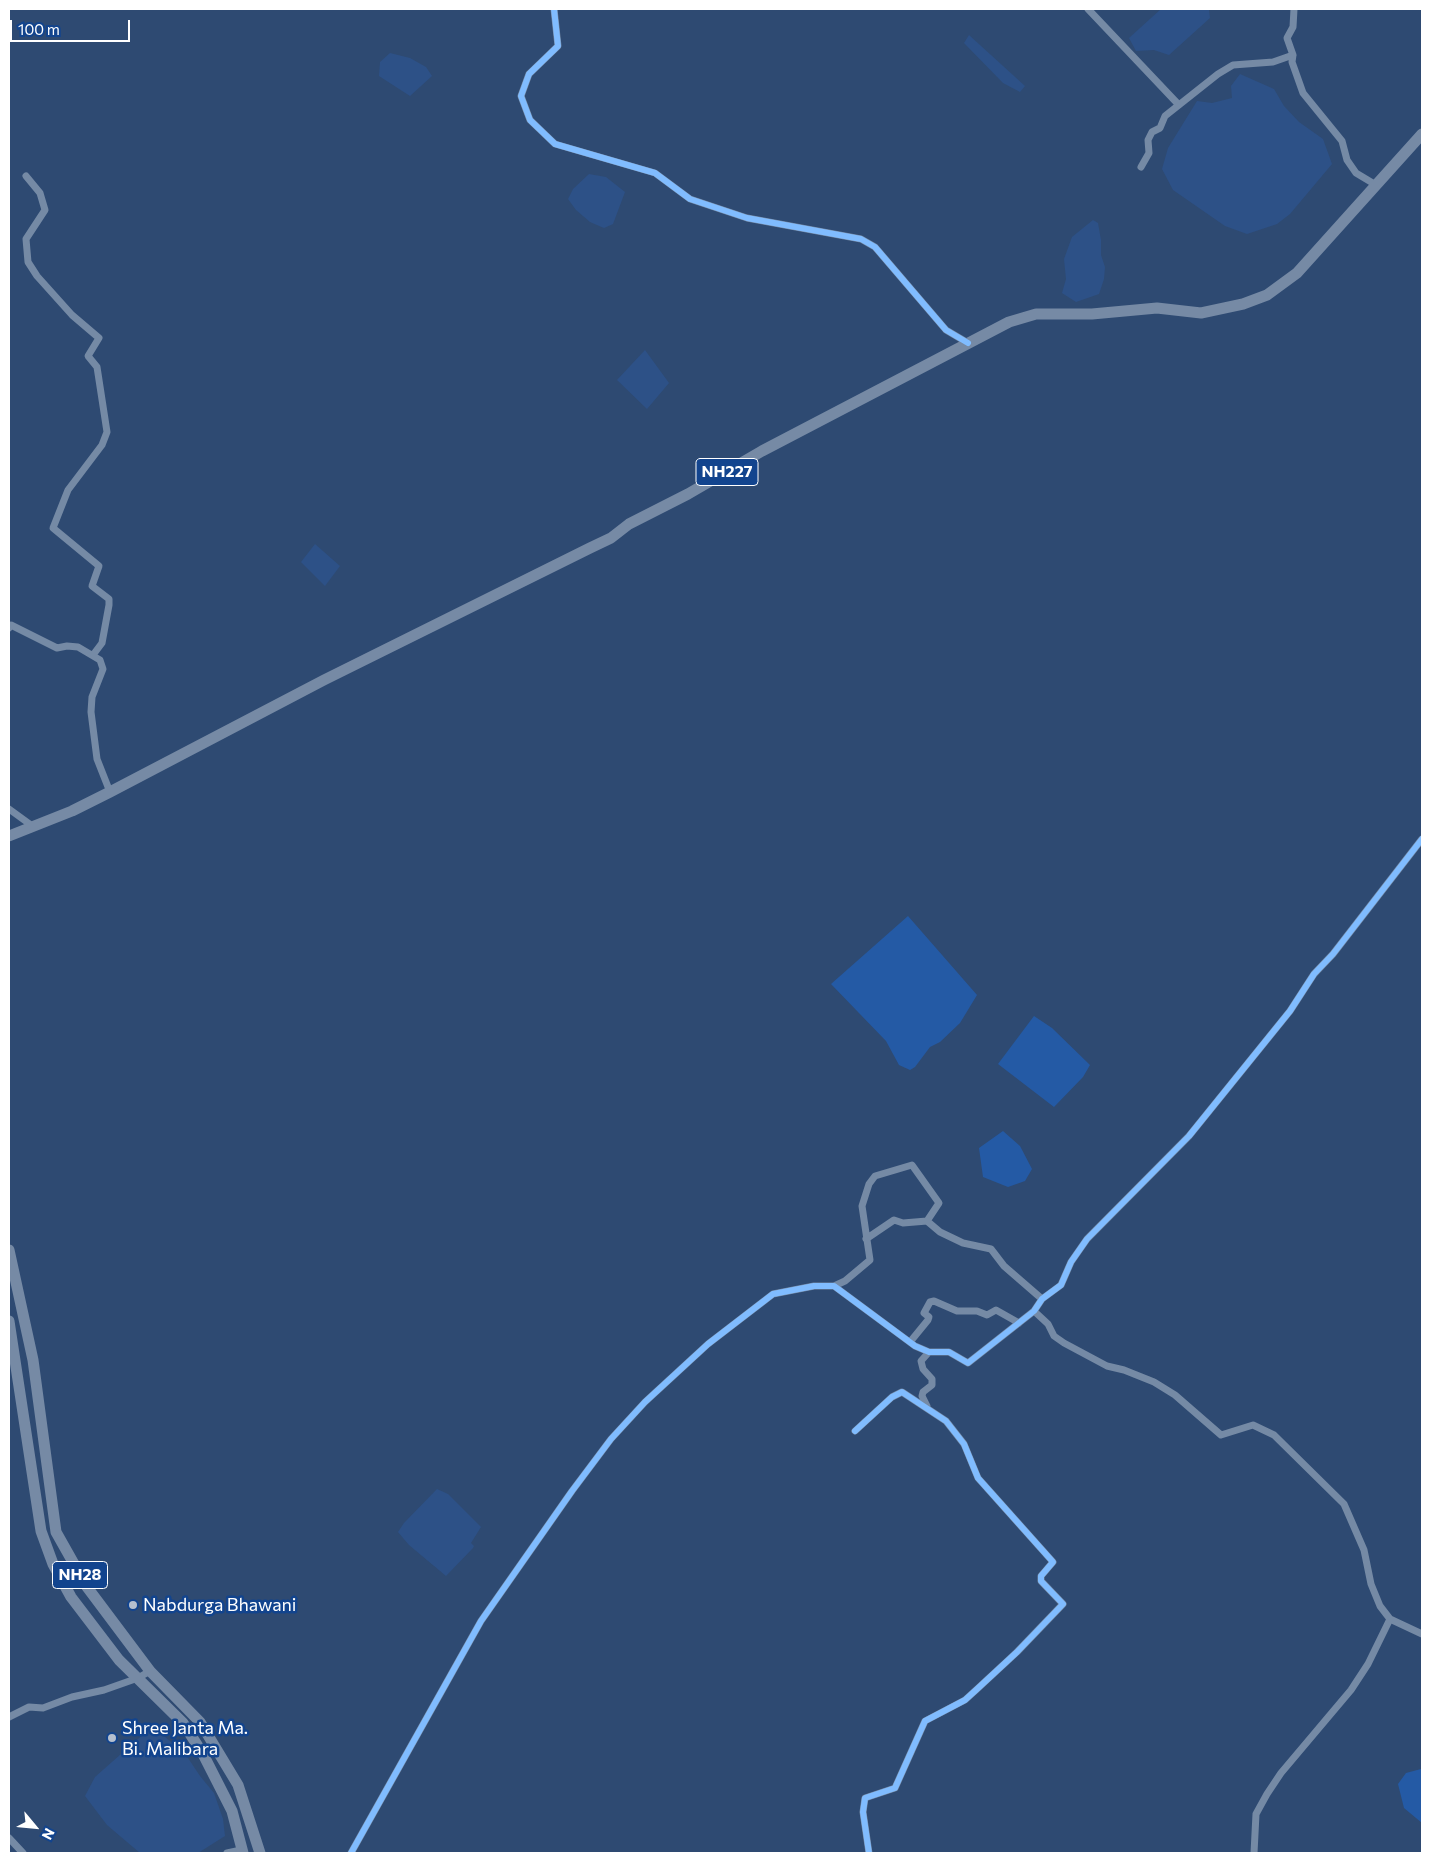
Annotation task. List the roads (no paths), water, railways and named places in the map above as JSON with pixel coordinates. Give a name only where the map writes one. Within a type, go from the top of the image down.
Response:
[{"type":"highway","name":"NH227","points":[[9,836],[31,825],[72,811],[324,680],[611,538],[629,524],[688,494],[762,451],[1009,322],[1036,314],[1092,314],[1157,308],[1201,313],[1251,301],[1267,295],[1297,273],[1422,134]]},
{"type":"highway","name":"NH28","points":[[9,1250],[33,1360],[56,1532],[87,1587],[150,1671],[200,1722],[238,1785],[260,1853]]},
{"type":"highway","name":"NH28","points":[[9,1321],[42,1531],[53,1564],[71,1597],[119,1660],[184,1723],[203,1754],[232,1811],[242,1852]]},
{"type":"highway","points":[[31,1462],[45,1460]]},
{"type":"street","points":[[554,9],[558,46],[529,74],[521,96],[530,120],[555,144],[655,173],[690,199],[747,218],[861,239],[875,247],[946,330],[968,343]]},
{"type":"street","points":[[1088,9],[1178,104]]},
{"type":"street","points":[[1294,9],[1294,27],[1287,38],[1302,93],[1342,141],[1347,160],[1356,173],[1376,185]]},
{"type":"street","points":[[1141,167],[1149,153],[1148,140],[1152,132],[1160,128],[1165,116],[1178,104],[1233,65],[1273,62],[1292,55]]},
{"type":"street","points":[[26,176],[40,193],[45,210],[26,239],[28,262],[72,315],[99,338],[88,356],[97,367],[107,432],[102,446],[68,490],[54,528],[99,566],[92,586],[109,599],[110,605],[102,643],[93,655]]},
{"type":"street","points":[[9,628],[11,624],[57,648],[67,646],[78,647],[100,660],[103,669],[92,697],[92,722],[97,760],[110,792]]},
{"type":"street","points":[[9,809],[31,825]]},
{"type":"street","points":[[834,1286],[910,1342],[928,1352],[949,1352],[968,1363],[1018,1322],[1034,1312],[1042,1299],[1061,1286],[1071,1262],[1087,1238],[1189,1136],[1290,1011],[1314,974],[1333,954],[1422,840]]},
{"type":"street","points":[[351,1853],[481,1621],[611,1439],[645,1402],[701,1351],[773,1294],[814,1286],[834,1286],[845,1281],[870,1260],[862,1206],[869,1184],[875,1176],[912,1165],[939,1202],[926,1221]]},
{"type":"street","points":[[866,1239],[894,1220],[903,1223],[926,1221],[940,1232],[963,1243],[991,1249],[1004,1266],[1042,1299]]},
{"type":"street","points":[[910,1342],[928,1320],[929,1317],[924,1313],[930,1302],[934,1301],[957,1311],[977,1311],[987,1315],[996,1310],[1018,1322]]},
{"type":"street","points":[[1034,1312],[1048,1324],[1054,1336],[1064,1344],[1106,1366],[1124,1370],[1160,1385],[1176,1395],[1221,1435],[1253,1425],[1274,1435],[1344,1504],[1364,1550],[1371,1584],[1380,1606],[1390,1619],[1422,1634]]},
{"type":"street","points":[[928,1352],[921,1361],[923,1370],[932,1379],[932,1385],[922,1392],[922,1396],[931,1412]]},
{"type":"street","points":[[855,1431],[892,1397],[902,1392],[946,1421],[960,1437],[978,1478],[1053,1562],[1041,1576],[1041,1580],[1063,1604],[1017,1652],[965,1700],[925,1721],[895,1788],[866,1798],[863,1812],[869,1853]]},
{"type":"street","points":[[1254,1853],[1256,1814],[1267,1794],[1281,1773],[1351,1690],[1368,1664],[1390,1619]]},
{"type":"street","points":[[9,1717],[29,1707],[43,1708],[138,1678],[150,1671]]},
{"type":"street","points":[[9,1838],[23,1853]]},
{"type":"street","points":[[227,1853],[242,1852]]},
{"type":"place","name":"Nabdurga Bhawani","points":[[133,1605]]},
{"type":"place","name":"Shree Janta Ma. Bi. Malibara","points":[[112,1738]]}]
